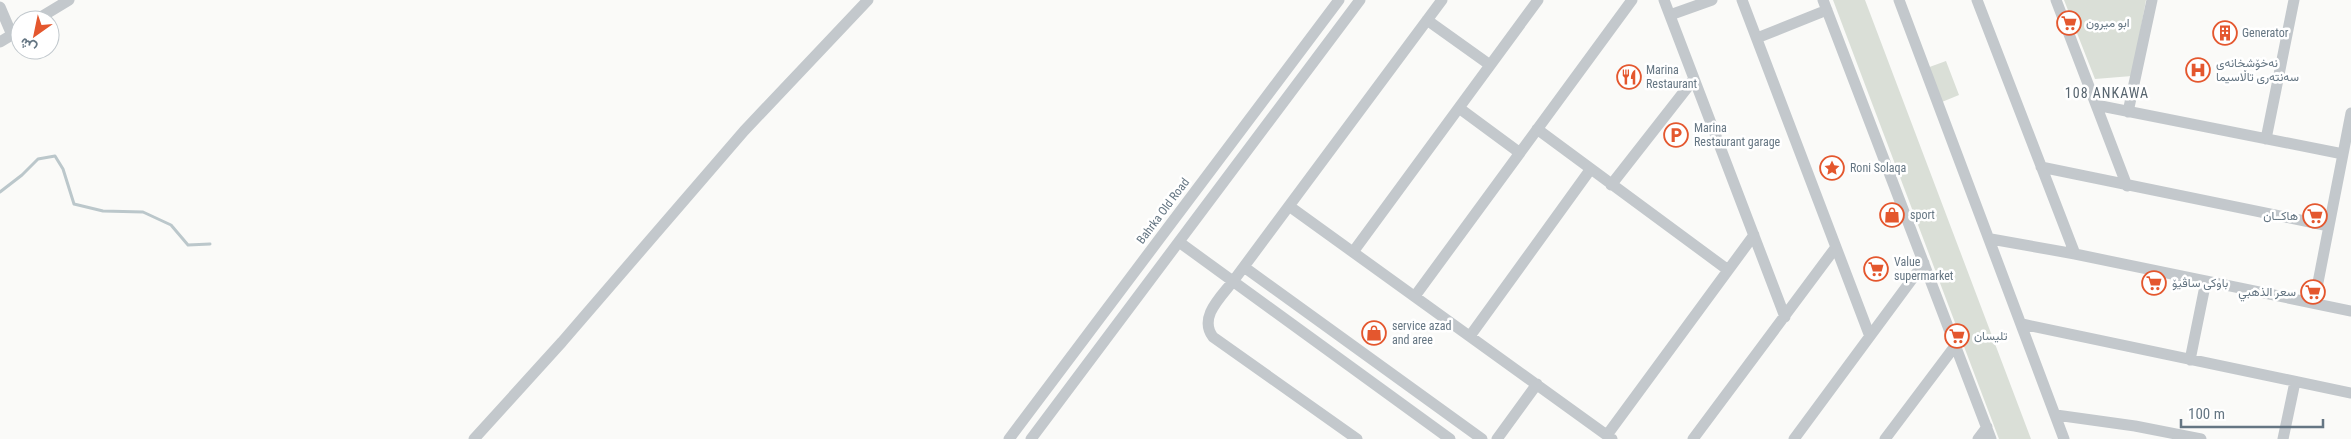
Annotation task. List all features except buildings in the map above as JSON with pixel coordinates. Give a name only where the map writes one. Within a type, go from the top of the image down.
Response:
[{"type":"street","points":[[52,10],[69,0]]},
{"type":"street","points":[[474,439],[562,342],[744,131],[868,0]]},
{"type":"street","name":"Bahrka Old Road","points":[[1009,439],[1339,0]]},
{"type":"street","points":[[1031,439],[1360,0]]},
{"type":"street","points":[[1357,439],[1213,337],[1208,330],[1206,321],[1209,314],[1442,0]]},
{"type":"street","points":[[1353,252],[1538,0]]},
{"type":"street","points":[[1415,296],[1632,0]]},
{"type":"street","points":[[1664,0],[1785,317]]},
{"type":"street","points":[[1670,15],[1712,0]]},
{"type":"street","points":[[1742,0],[1870,334]]},
{"type":"street","points":[[1899,0],[2064,439]]},
{"type":"street","points":[[1977,0],[2075,254]]},
{"type":"street","points":[[2056,0],[2127,186]]},
{"type":"street","points":[[2128,112],[2152,0]]},
{"type":"street","points":[[2266,139],[2294,0]]},
{"type":"street","points":[[1757,38],[1825,5],[1991,439]]},
{"type":"street","points":[[0,7],[10,23]]},
{"type":"street","points":[[1427,20],[1490,65]]},
{"type":"street","points":[[1611,184],[1694,79]]},
{"type":"street","points":[[2096,105],[2343,154]]},
{"type":"street","points":[[1459,108],[1520,153]]},
{"type":"street","points":[[2314,303],[2351,113]]},
{"type":"street","points":[[1537,129],[1590,170],[1728,270]]},
{"type":"street","points":[[2041,167],[2329,226]]},
{"type":"street","points":[[1470,336],[1590,170]]},
{"type":"street","points":[[1289,206],[1610,437],[1754,235]]},
{"type":"street","points":[[1990,239],[2075,254],[2351,311]]},
{"type":"street","points":[[1179,242],[1234,280],[1450,439]]},
{"type":"street","points":[[1693,439],[1836,247]]},
{"type":"street","points":[[1794,439],[1924,263]]},
{"type":"street","points":[[1244,267],[1482,439]]},
{"type":"street","points":[[2190,360],[2206,281]]},
{"type":"street","points":[[2022,324],[2351,393]]},
{"type":"street","points":[[1885,439],[1955,346]]},
{"type":"street","points":[[2283,439],[2294,382]]},
{"type":"street","points":[[1497,439],[1537,384]]},
{"type":"street","points":[[2056,415],[2135,426],[2201,439]]},
{"type":"street","points":[[2135,426],[2140,439]]},
{"type":"street","points":[[1978,439],[1986,427]]},
{"type":"shaded area","points":[[1833,0],[1865,0],[2031,439],[1999,439]]},
{"type":"shaded area","points":[[2064,0],[2146,0],[2132,76],[2095,79]]},
{"type":"shaded area","points":[[1946,61],[1959,95],[1937,104],[1924,69]]},
{"type":"waterway","points":[[0,192],[22,175],[38,159],[55,156],[63,169],[74,204],[103,211],[143,212],[171,225],[188,245],[210,244]]},
{"type":"place","name":"ابو ميرون","points":[[2069,23]]},
{"type":"place","name":"Generator","points":[[2225,33]]},
{"type":"place","name":"نەخۆشخانەی سەنتەری تاڵاسیما","points":[[2198,70]]},
{"type":"place","name":"Marina Restaurant","points":[[1629,77]]},
{"type":"place","name":"Marina Restaurant garage","points":[[1676,135]]},
{"type":"place","name":"Roni Solaqa","points":[[1832,168]]},
{"type":"place","name":"sport","points":[[1892,215]]},
{"type":"place","name":"هاكــان","points":[[2315,216]]},
{"type":"place","name":"Value supermarket","points":[[1876,269]]},
{"type":"place","name":"باوکی ساڤیۆ","points":[[2154,283]]},
{"type":"place","name":"سعر الذهبي","points":[[2313,292]]},
{"type":"place","name":"service azad and aree","points":[[1374,333]]},
{"type":"place","name":"تليسان","points":[[1957,336]]},
{"type":"district","name":"108 ANKAWA","points":[[2107,93]]}]
